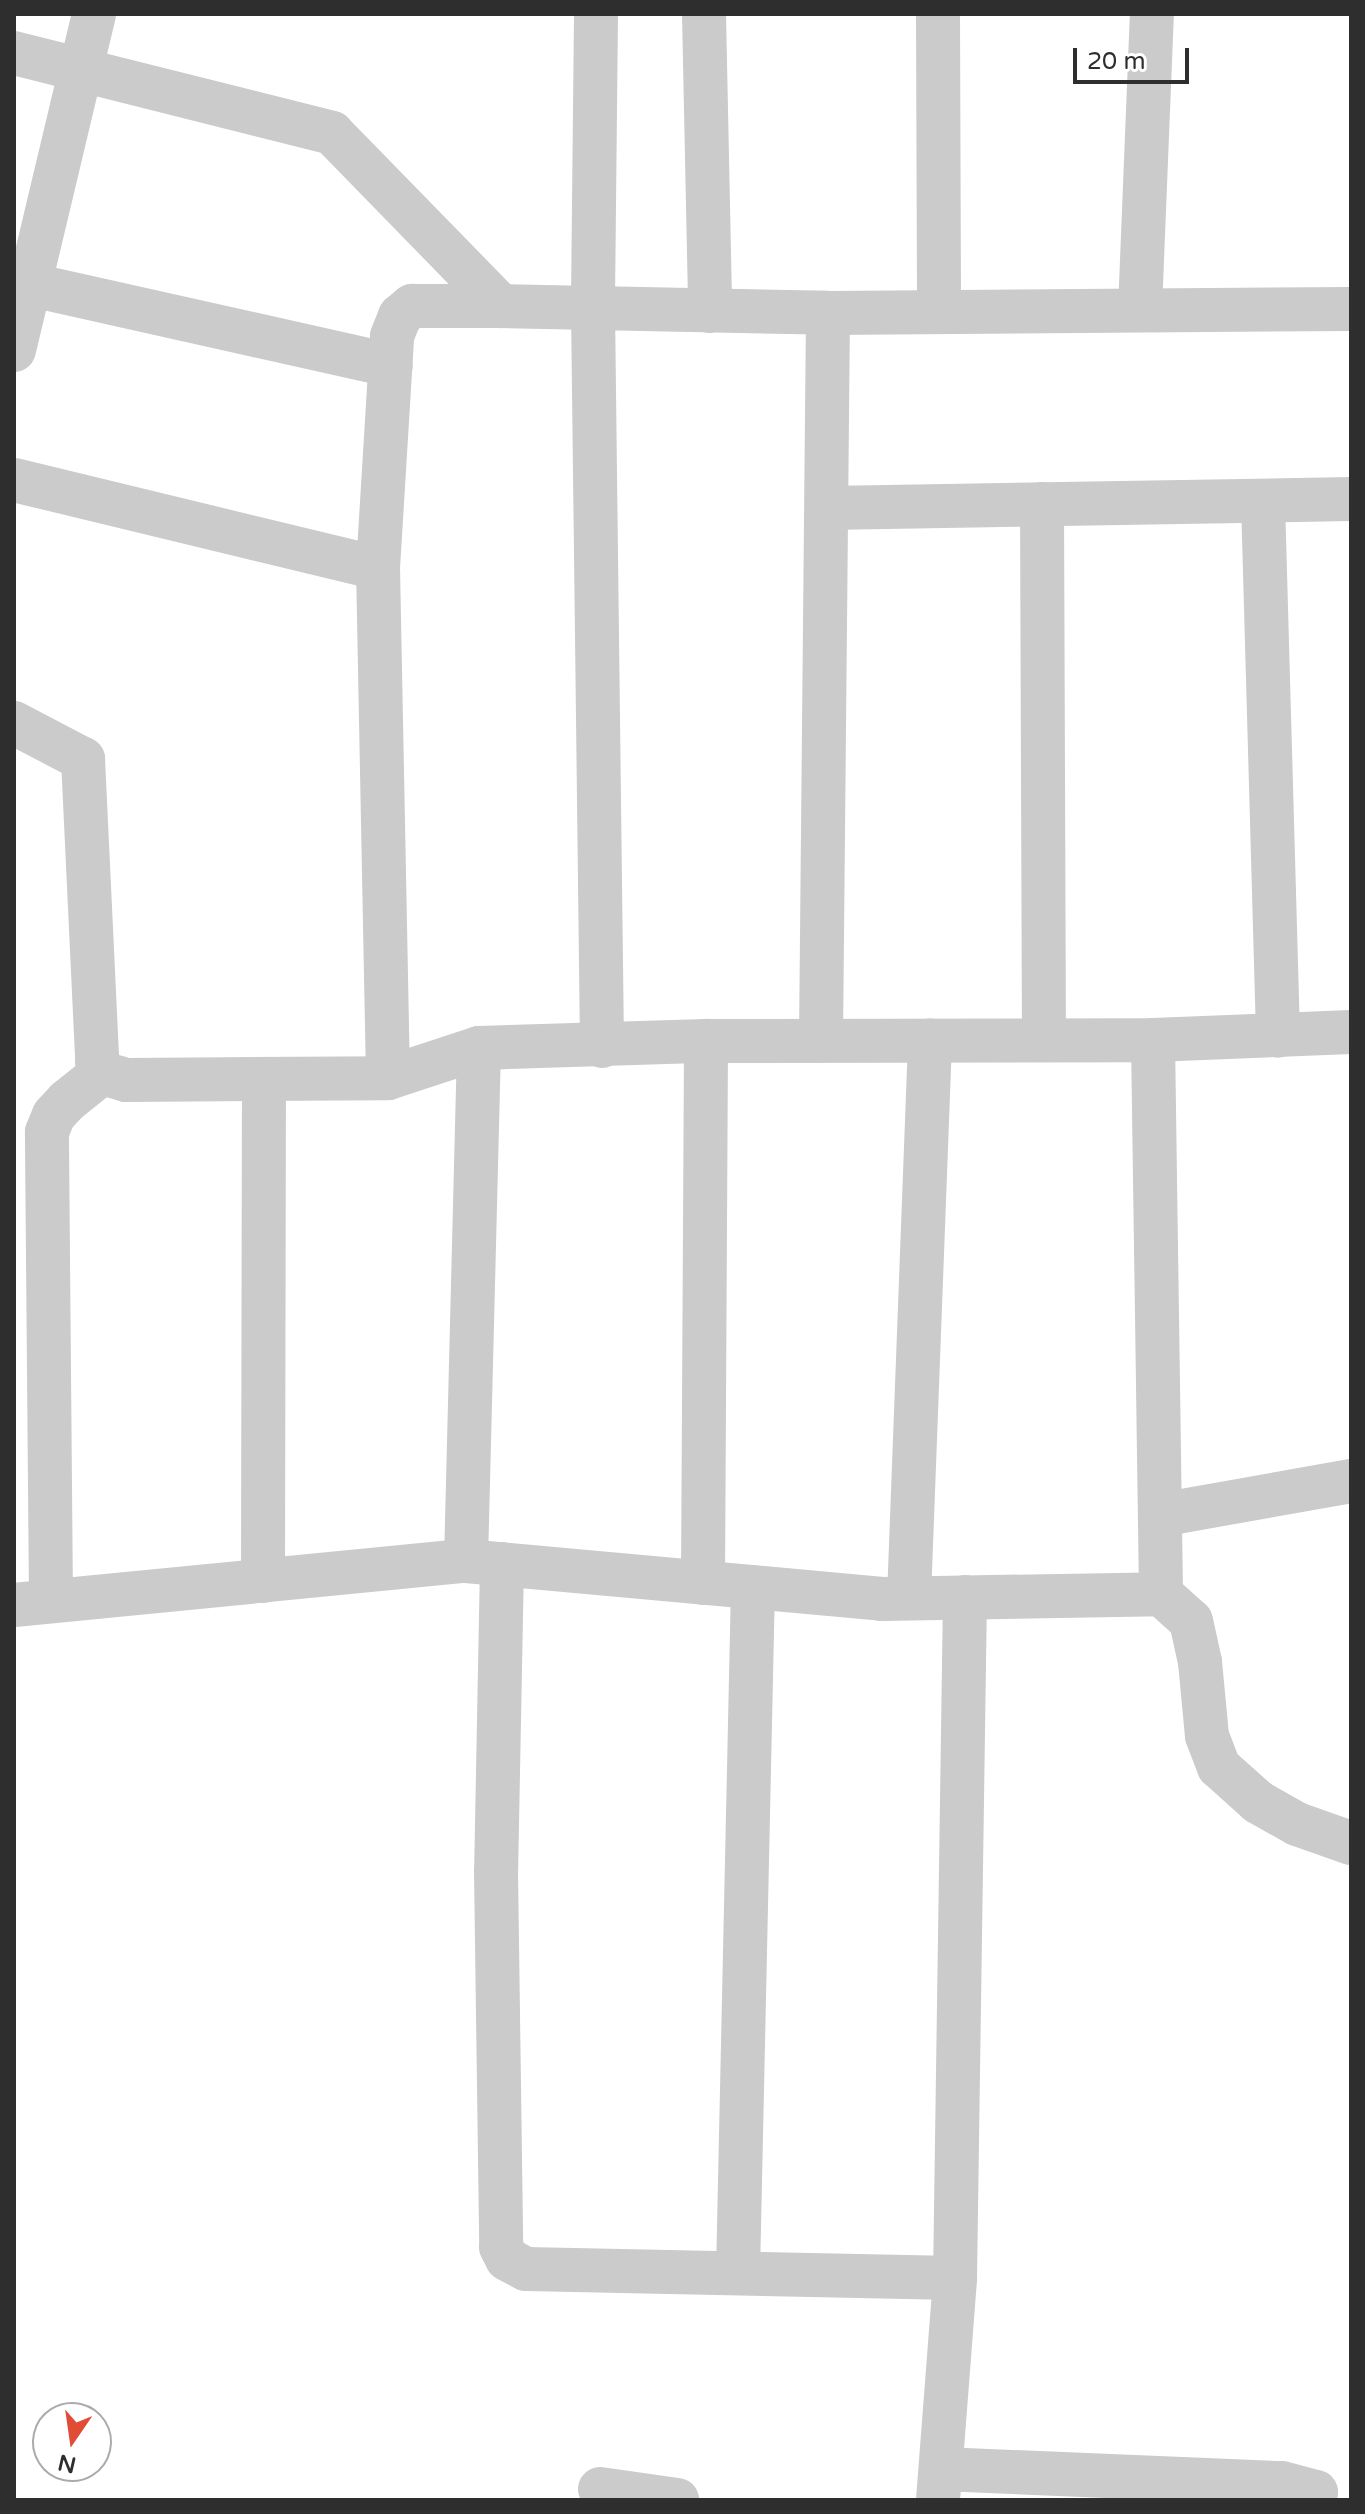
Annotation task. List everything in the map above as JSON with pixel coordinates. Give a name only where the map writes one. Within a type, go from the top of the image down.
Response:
[{"type":"street","points":[[14,350],[22,283],[94,14]]},
{"type":"street","points":[[596,14],[593,309],[602,1046]]},
{"type":"street","points":[[704,14],[710,311]]},
{"type":"street","points":[[938,14],[939,312]]},
{"type":"street","points":[[1140,310],[1152,14]]},
{"type":"street","points":[[14,53],[332,133],[501,306]]},
{"type":"street","points":[[22,283],[391,365]]},
{"type":"street","points":[[388,1078],[378,568],[392,336],[400,316],[412,306],[828,313],[1351,309]]},
{"type":"street","points":[[821,1041],[828,313]]},
{"type":"street","points":[[14,480],[378,568]]},
{"type":"street","points":[[827,508],[1351,499]]},
{"type":"street","points":[[1263,501],[1278,1036]]},
{"type":"street","points":[[1042,504],[1044,1039]]},
{"type":"street","points":[[14,723],[83,759],[97,1061],[102,1073]]},
{"type":"street","points":[[102,1073],[126,1080],[388,1078],[479,1048],[706,1041],[1153,1040],[1351,1032]]},
{"type":"street","points":[[909,1598],[930,1040]]},
{"type":"street","points":[[1153,1040],[1161,1594]]},
{"type":"street","points":[[703,1583],[706,1041]]},
{"type":"street","points":[[479,1048],[484,1563],[496,1871],[501,2247],[507,2259],[526,2269],[955,2278]]},
{"type":"street","points":[[102,1073],[67,1101],[54,1115],[47,1132],[32,1603],[484,1563],[909,1598],[1161,1594],[1191,1621],[1200,1662],[1207,1736],[1219,1767],[1258,1802],[1297,1824],[1351,1843]]},
{"type":"street","points":[[263,1581],[264,1079]]},
{"type":"street","points":[[1160,1515],[1351,1481]]},
{"type":"street","points":[[738,2273],[753,1587]]},
{"type":"street","points":[[965,1597],[955,2278],[940,2485],[1282,2483],[1316,2492],[1315,2500]]},
{"type":"street","points":[[600,2489],[677,2500]]}]
